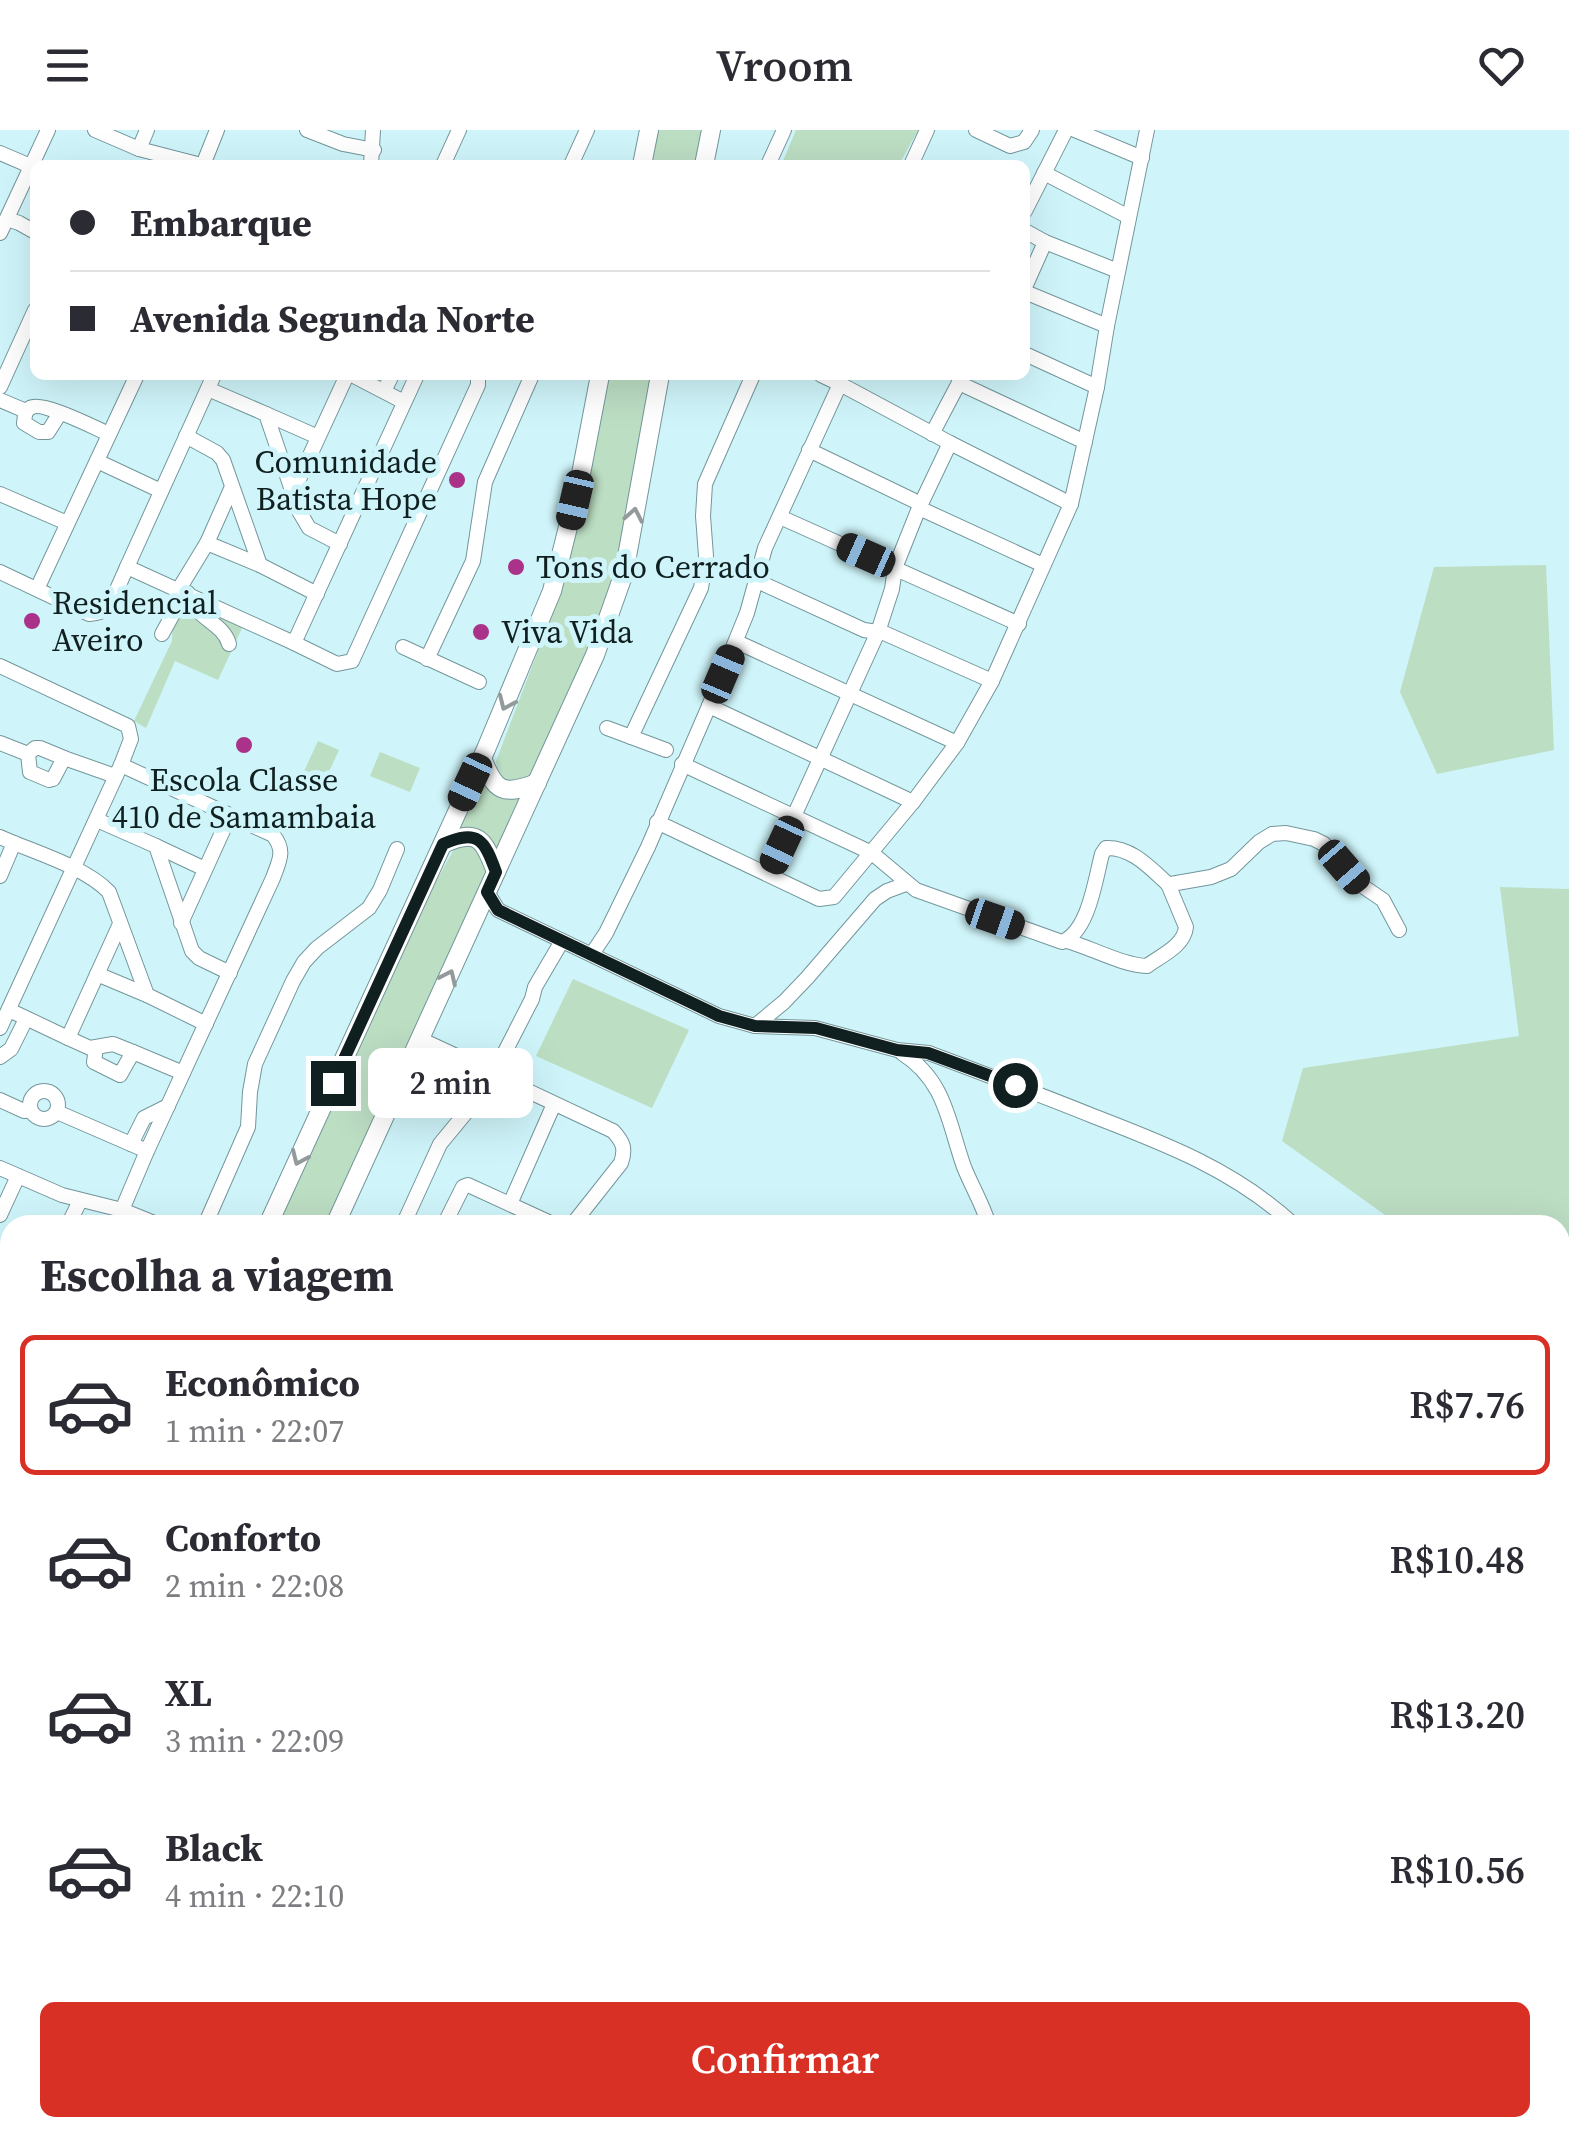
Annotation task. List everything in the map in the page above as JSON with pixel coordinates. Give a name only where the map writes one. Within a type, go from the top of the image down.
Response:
[{"type":"main road","points":[[643,160],[649,130]]},
{"type":"main road","points":[[705,160],[711,130]]},
{"type":"main road","points":[[273,1215],[524,662],[556,576],[599,380]]},
{"type":"main road","points":[[341,1215],[595,656],[624,573],[659,380]]},
{"type":"main road","points":[[482,758],[494,784],[502,789],[515,791],[536,782]]},
{"type":"main road","points":[[443,844],[474,836],[489,851],[496,872]]},
{"type":"street","points":[[35,160],[48,130]]},
{"type":"street","points":[[96,130],[163,160]]},
{"type":"street","points":[[139,149],[147,130]]},
{"type":"street","points":[[204,160],[217,130]]},
{"type":"street","points":[[307,130],[347,137],[373,158]]},
{"type":"street","points":[[373,158],[374,130]]},
{"type":"street","points":[[574,160],[587,130]]},
{"type":"street","points":[[770,160],[784,130]]},
{"type":"street","points":[[913,160],[927,130]]},
{"type":"street","points":[[976,130],[1010,146],[1024,142],[1032,130]]},
{"type":"street","points":[[1030,200],[1066,130]]},
{"type":"street","points":[[1075,130],[1142,158]]},
{"type":"street","points":[[658,822],[819,898],[834,897],[957,744],[992,681],[1071,504],[1147,130]]},
{"type":"street","points":[[445,160],[454,132]]},
{"type":"street","points":[[0,153],[30,166]]},
{"type":"street","points":[[30,171],[2,220],[30,230]]},
{"type":"street","points":[[1044,172],[1129,217]]},
{"type":"street","points":[[1030,234],[1118,271]]},
{"type":"street","points":[[1030,277],[1045,242]]},
{"type":"street","points":[[1030,291],[1106,326]]},
{"type":"street","points":[[0,387],[30,326]]},
{"type":"street","points":[[1030,356],[1097,386]]},
{"type":"street","points":[[38,589],[135,380]]},
{"type":"street","points":[[294,490],[346,380]]},
{"type":"street","points":[[360,380],[404,402]]},
{"type":"street","points":[[384,391],[390,380]]},
{"type":"street","points":[[294,643],[415,380]]},
{"type":"street","points":[[127,567],[337,664],[352,661],[478,380]]},
{"type":"street","points":[[428,658],[473,561],[485,482],[530,380]]},
{"type":"street","points":[[631,737],[700,588],[706,556],[705,484],[751,380]]},
{"type":"street","points":[[832,380],[1071,504]]},
{"type":"street","points":[[932,434],[960,380]]},
{"type":"street","points":[[963,380],[1084,442]]},
{"type":"street","points":[[0,572],[90,614],[110,604],[211,382],[266,414],[318,437]]},
{"type":"street","points":[[592,954],[606,933],[710,706],[748,613],[765,548],[840,384]]},
{"type":"street","points":[[0,400],[26,411]]},
{"type":"street","points":[[60,413],[52,428],[44,433],[26,426],[23,420],[26,411],[37,406],[60,413],[109,434]]},
{"type":"street","points":[[266,414],[309,528],[340,544]]},
{"type":"street","points":[[186,436],[220,457],[260,565]]},
{"type":"street","points":[[768,873],[878,632],[895,568],[950,444]]},
{"type":"street","points":[[809,450],[1043,565]]},
{"type":"street","points":[[97,461],[161,491]]},
{"type":"street","points":[[162,634],[231,489]]},
{"type":"street","points":[[0,494],[68,524]]},
{"type":"street","points":[[780,517],[1019,624]]},
{"type":"street","points":[[207,542],[317,594]]},
{"type":"street","points":[[754,580],[864,630],[878,632],[992,681]]},
{"type":"street","points":[[184,591],[192,606],[227,636],[229,644]]},
{"type":"street","points":[[737,642],[957,744]]},
{"type":"street","points":[[403,648],[479,682]]},
{"type":"street","points":[[0,666],[128,726],[131,739],[1,1026]]},
{"type":"street","points":[[710,706],[913,802]]},
{"type":"street","points":[[607,728],[666,750]]},
{"type":"street","points":[[0,744],[28,754]]},
{"type":"street","points":[[28,754],[40,748],[64,758],[118,770],[273,835],[281,847],[282,854],[230,973],[122,1210]]},
{"type":"street","points":[[28,754],[30,772],[50,780],[64,758]]},
{"type":"street","points":[[682,764],[872,853],[906,884],[928,896],[1062,942],[1067,940],[1072,938],[1085,916],[1102,854],[1106,848],[1117,848],[1135,856],[1168,884],[1186,927],[1183,940],[1147,966],[1067,940]]},
{"type":"street","points":[[181,923],[230,815]]},
{"type":"street","points":[[97,820],[205,869]]},
{"type":"street","points":[[1168,884],[1231,869],[1259,842],[1272,834],[1286,833],[1324,844],[1358,883],[1383,900],[1399,930]]},
{"type":"street","points":[[0,876],[7,840],[105,887],[147,994]]},
{"type":"street","points":[[156,846],[194,954],[230,973]]},
{"type":"street","points":[[209,1215],[248,1127],[255,1064],[293,981],[317,948],[369,908],[398,850]]},
{"type":"street","points":[[755,1026],[807,978],[875,898],[906,884]]},
{"type":"street","points":[[487,892],[498,910],[719,1016],[755,1026],[816,1028],[897,1050],[928,1053],[1168,1145],[1209,1164],[1283,1215]]},
{"type":"street","points":[[478,914],[498,910]]},
{"type":"street","points":[[68,1038],[120,924]]},
{"type":"street","points":[[408,1215],[440,1144],[494,1076],[532,999],[534,986],[562,941]]},
{"type":"street","points":[[97,974],[206,1024]]},
{"type":"street","points":[[9,1010],[90,1048],[113,1044],[184,1073]]},
{"type":"street","points":[[0,1056],[11,1049],[26,1019]]},
{"type":"street","points":[[420,1039],[478,1066]]},
{"type":"street","points":[[96,1048],[94,1062],[120,1076],[133,1052]]},
{"type":"street","points":[[897,1050],[928,1074],[938,1089],[985,1215]]},
{"type":"street","points":[[494,1076],[614,1131],[622,1141],[625,1151],[621,1163],[580,1215]]},
{"type":"street","points":[[48,1092],[57,1100],[57,1112],[43,1120],[33,1115],[30,1104],[36,1094],[48,1092]]},
{"type":"street","points":[[0,1100],[30,1110]]},
{"type":"street","points":[[510,1204],[554,1104]]},
{"type":"street","points":[[131,1144],[144,1118],[168,1106]]},
{"type":"street","points":[[57,1112],[147,1152]]},
{"type":"street","points":[[0,1168],[80,1200],[134,1215]]},
{"type":"street","points":[[0,1215],[18,1176]]},
{"type":"street","points":[[449,1215],[465,1186],[534,1215]]},
{"type":"street","points":[[73,1215],[80,1200]]},
{"type":"green space","points":[[657,130],[703,130],[697,160],[651,160]]},
{"type":"green space","points":[[796,130],[918,130],[902,160],[783,160]]},
{"type":"green space","points":[[607,380],[656,380],[621,573],[592,655],[531,776],[509,784],[498,774],[496,761],[573,547]]},
{"type":"green space","points":[[1546,565],[1554,750],[1437,774],[1400,692],[1434,567]]},
{"type":"green space","points":[[184,603],[243,626],[218,680],[175,661],[146,728],[134,721],[172,641],[173,620]]},
{"type":"green space","points":[[318,741],[339,750],[321,789],[300,780]]},
{"type":"green space","points":[[380,752],[420,768],[410,792],[370,776]]},
{"type":"green space","points":[[481,775],[526,793],[499,856],[488,838],[456,832]]},
{"type":"green space","points":[[479,845],[493,871],[338,1212],[282,1215],[429,894],[454,849]]},
{"type":"green space","points":[[1500,887],[1569,889],[1569,1215],[1385,1215],[1282,1141],[1303,1068],[1519,1036]]},
{"type":"green space","points":[[573,979],[689,1030],[652,1108],[536,1056]]},
{"type":"place","name":"Comunidade Batista Hope","points":[[457,480]]},
{"type":"place","name":"Tons do Cerrado","points":[[516,567]]},
{"type":"place","name":"Residencial Aveiro","points":[[32,621]]},
{"type":"place","name":"Viva Vida","points":[[481,632]]},
{"type":"place","name":"Escola Classe 410 de Samambaia","points":[[244,745]]},
{"type":"route","points":[[333,1083],[443,844],[474,836],[489,851],[496,872],[487,892],[498,910],[640,980],[719,1016],[755,1026],[816,1028],[897,1050],[928,1053],[1015,1085]]}]
